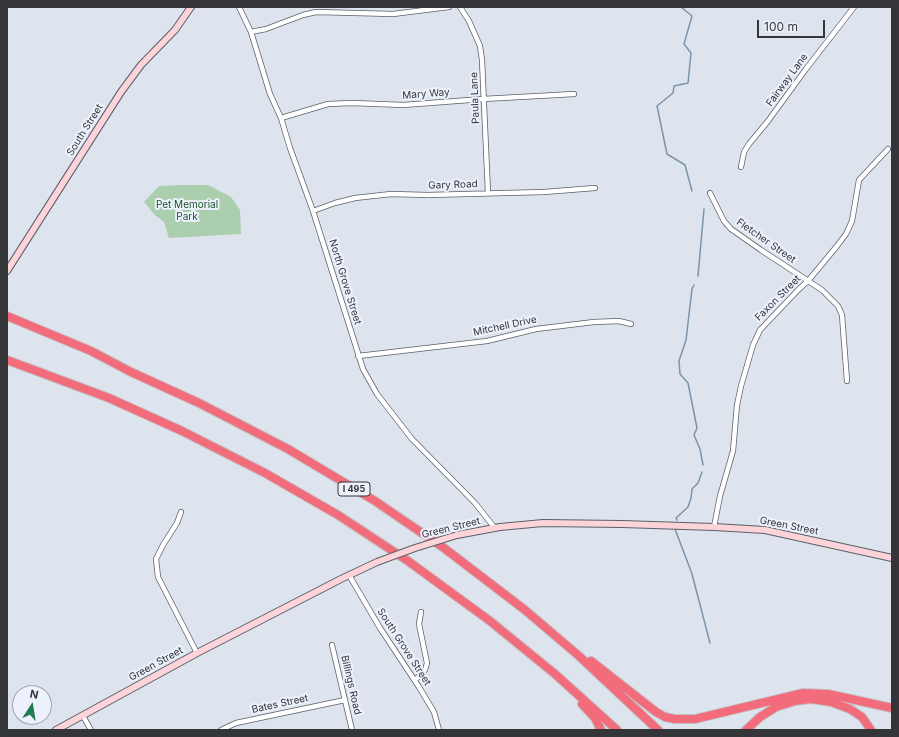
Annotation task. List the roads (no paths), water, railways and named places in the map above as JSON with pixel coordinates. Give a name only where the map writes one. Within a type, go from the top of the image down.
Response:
[{"type":"highway","name":"I 495","points":[[7,316],[91,351],[131,372],[200,403],[302,457],[375,501],[483,577],[538,621],[658,730]]},
{"type":"highway","points":[[7,360],[109,398],[195,437],[280,481],[352,524],[408,561],[486,617],[543,663],[617,730]]},
{"type":"highway","points":[[538,621],[653,710],[669,718],[681,720],[695,719],[803,693],[828,694],[892,708]]},
{"type":"highway","points":[[543,663],[592,715],[601,730]]},
{"type":"highway","points":[[746,730],[760,717],[776,707],[795,701],[811,700],[831,702],[850,709],[862,717],[871,730]]},
{"type":"main road","name":"South Street","points":[[7,271],[121,92],[141,65],[175,30],[191,7]]},
{"type":"main road","name":"Green Street","points":[[56,730],[197,653],[349,575],[377,562],[419,546],[457,535],[494,528],[550,523],[714,527],[765,530],[892,558]]},
{"type":"street","name":"North Grove Street","points":[[239,7],[250,32],[270,94],[281,118],[290,148],[313,211],[363,369],[377,394],[412,439],[475,503],[494,528]]},
{"type":"street","points":[[250,32],[316,12],[393,14],[449,7]]},
{"type":"street","name":"Paula Lane","points":[[460,7],[469,21],[480,46],[482,60],[488,193]]},
{"type":"street","name":"Fairway Lane","points":[[741,167],[744,152],[749,144],[854,7]]},
{"type":"street","name":"Mary Way","points":[[281,118],[328,104],[352,103],[403,105],[574,94]]},
{"type":"street","name":"Faxon Street","points":[[714,527],[720,496],[733,451],[737,405],[741,386],[753,345],[760,330],[798,289],[808,281],[846,234],[852,221],[859,180],[888,149]]},
{"type":"street","name":"Gary Road","points":[[313,211],[355,198],[391,194],[428,195],[544,192],[595,188]]},
{"type":"street","name":"Fletcher Street","points":[[710,193],[724,221],[731,229],[808,281],[832,299],[838,306],[842,315],[847,381]]},
{"type":"street","name":"Mitchell Drive","points":[[358,356],[487,341],[536,328],[594,322],[619,321],[631,324]]},
{"type":"street","points":[[181,512],[177,523],[156,559],[158,577],[197,653]]},
{"type":"street","name":"South Grove Street","points":[[349,575],[380,628],[415,680],[434,712],[439,730]]},
{"type":"street","points":[[415,680],[425,670],[427,663],[419,624],[421,612]]},
{"type":"street","name":"Billings Road","points":[[332,645],[352,730]]},
{"type":"street","name":"Bates Street","points":[[221,730],[236,723],[345,700]]},
{"type":"street","points":[[83,716],[91,730]]},
{"type":"waterway","points":[[681,7],[692,16],[684,44],[691,53],[688,83],[674,86],[673,93],[657,106],[667,154],[685,165],[692,191]]},
{"type":"waterway","points":[[698,276],[704,209]]},
{"type":"waterway","points":[[694,285],[692,289],[686,340],[679,361],[680,374],[688,383],[697,428],[694,435],[700,449],[703,465]]},
{"type":"waterway","points":[[677,520],[676,518],[688,507],[692,489],[698,483],[702,472]]},
{"type":"waterway","points":[[675,529],[692,574],[710,643]]},
{"type":"park label","name":"Pet Memorial Park","points":[[187,210]]}]
